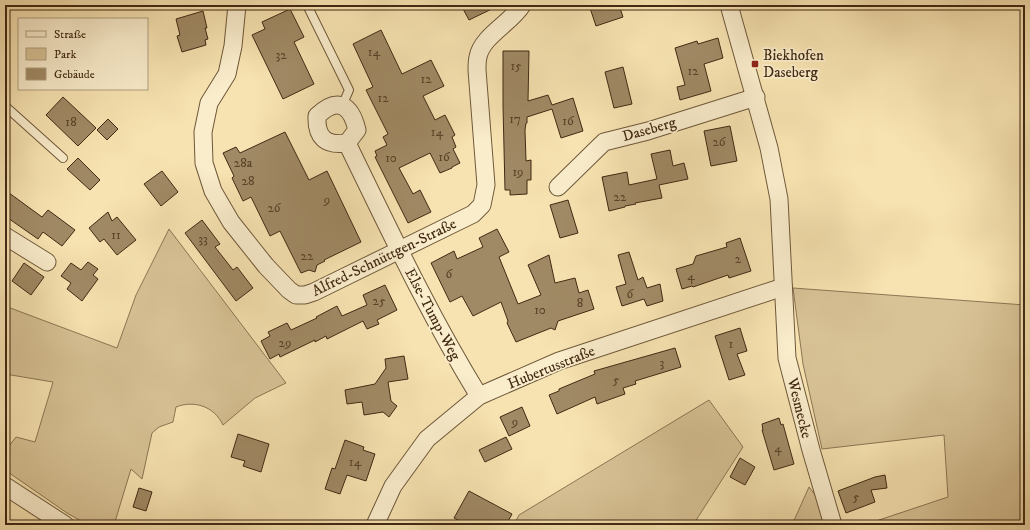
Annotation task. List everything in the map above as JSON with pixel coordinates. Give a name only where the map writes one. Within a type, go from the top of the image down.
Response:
[{"type":"street","name":"Alfred-Schnüttgen-Straße","points":[[237,5],[233,46],[227,74],[209,103],[203,132],[204,163],[213,191],[231,222],[266,266],[289,290],[296,295],[304,295],[314,292],[400,251],[474,214],[482,205],[486,185],[477,70],[478,56],[492,35],[516,13],[522,5]]},
{"type":"street","points":[[729,5],[756,97],[769,148],[779,199],[783,288]]},
{"type":"street","name":"Daseberg","points":[[558,187],[604,142],[648,131],[756,97]]},
{"type":"street","points":[[332,106],[342,106],[350,110],[357,130],[347,143],[335,145],[327,141],[319,134],[317,116],[324,109],[332,106]]},
{"type":"street","name":"Else-Tump-Weg","points":[[347,143],[427,307],[479,396]]},
{"type":"street","points":[[5,236],[47,262]]},
{"type":"street","name":"Hubertusstraße","points":[[375,525],[393,486],[427,439],[479,396],[559,361],[783,288]]},
{"type":"street","name":"Wesmecke","points":[[783,288],[787,358],[811,450],[833,525]]},
{"type":"street","points":[[5,486],[65,525]]},
{"type":"lane","points":[[307,5],[349,90],[342,106]]},
{"type":"lane","points":[[5,106],[63,158]]},
{"type":"green space","points":[[169,229],[286,383],[255,398],[223,425],[214,413],[203,406],[190,404],[176,407],[173,422],[159,427],[152,433],[142,479],[131,469],[114,525],[88,525],[67,513],[5,470],[5,451],[16,437],[35,442],[53,382],[5,374],[5,306],[117,348],[136,295]]},
{"type":"green space","points":[[793,288],[1025,305],[1025,525],[864,525],[948,497],[944,435],[822,449],[803,364]]},
{"type":"green space","points":[[709,400],[743,447],[693,525],[514,525],[519,515]]},
{"type":"green space","points":[[809,487],[820,501],[826,525],[792,525]]},
{"type":"building","points":[[461,5],[500,5],[469,20]]},
{"type":"building","points":[[589,5],[619,5],[623,17],[596,26]]},
{"type":"building","points":[[290,9],[304,37],[294,42],[314,84],[283,99],[252,35],[265,29],[262,22]]},
{"type":"building","points":[[203,11],[208,39],[205,40],[206,45],[182,52],[177,36],[180,35],[176,19]]},
{"type":"building","points":[[381,30],[402,74],[431,60],[444,86],[423,96],[435,120],[445,115],[455,135],[452,137],[456,147],[453,149],[460,163],[440,173],[430,153],[399,168],[413,194],[420,190],[431,212],[408,223],[375,157],[377,156],[375,151],[387,145],[383,137],[388,134],[366,90],[373,87],[353,44]]},
{"type":"building","points":[[718,38],[723,58],[704,64],[711,91],[680,100],[677,87],[685,85],[675,48],[697,41],[698,44]]},
{"type":"building","points":[[503,51],[529,51],[528,101],[548,95],[552,105],[573,98],[583,131],[561,138],[552,109],[527,117],[525,130],[526,161],[531,160],[531,180],[527,180],[527,194],[510,195],[510,190],[505,190]]},
{"type":"building","points":[[623,67],[632,104],[614,108],[605,72]]},
{"type":"building","points":[[63,97],[96,128],[78,146],[46,115]]},
{"type":"building","points":[[108,119],[118,129],[107,140],[97,130]]},
{"type":"building","points":[[730,126],[737,161],[711,166],[704,131]]},
{"type":"building","points":[[285,132],[309,180],[327,171],[361,242],[324,260],[325,261],[317,265],[315,272],[309,270],[301,273],[280,231],[270,236],[251,197],[243,201],[232,178],[234,176],[223,153],[236,147],[240,153]]},
{"type":"building","points":[[670,150],[673,166],[684,163],[688,179],[659,185],[662,198],[635,203],[636,204],[609,211],[602,177],[627,172],[629,185],[657,179],[651,154]]},
{"type":"building","points":[[78,158],[100,180],[90,190],[67,169]]},
{"type":"building","points":[[162,171],[178,192],[161,206],[144,184]]},
{"type":"building","points":[[5,190],[42,217],[48,210],[75,230],[62,246],[43,232],[38,239],[5,216]]},
{"type":"building","points":[[568,200],[578,233],[560,238],[550,205]]},
{"type":"building","points":[[108,212],[112,221],[117,217],[136,240],[117,255],[104,239],[100,242],[89,228]]},
{"type":"building","points":[[202,220],[220,244],[215,247],[233,270],[237,267],[253,288],[236,301],[185,233]]},
{"type":"building","points":[[497,229],[509,252],[499,257],[518,304],[541,295],[528,265],[549,255],[555,283],[575,278],[579,293],[588,290],[594,309],[558,321],[555,330],[551,328],[516,342],[507,323],[508,321],[501,302],[473,316],[462,296],[450,302],[431,263],[454,251],[457,259],[483,247],[479,238]]},
{"type":"building","points":[[740,238],[751,271],[729,278],[728,275],[693,287],[682,289],[676,269],[693,264],[696,256],[727,247],[726,243]]},
{"type":"building","points":[[629,252],[638,280],[643,277],[647,288],[660,284],[663,301],[647,306],[644,299],[622,306],[616,287],[626,284],[618,255]]},
{"type":"building","points":[[88,262],[98,269],[93,275],[98,279],[82,301],[67,289],[71,283],[61,276],[71,263],[81,270]]},
{"type":"building","points":[[24,263],[44,277],[31,295],[12,281]]},
{"type":"building","points":[[385,285],[397,310],[377,320],[379,324],[367,329],[363,321],[327,339],[326,336],[280,357],[279,354],[270,359],[261,341],[270,336],[268,332],[287,323],[291,330],[317,318],[316,317],[337,306],[342,316],[367,305],[363,295]]},
{"type":"building","points":[[740,328],[747,351],[737,354],[745,375],[729,380],[715,336]]},
{"type":"building","points":[[675,348],[681,367],[635,381],[636,384],[623,388],[625,394],[597,404],[595,397],[557,414],[549,395],[559,391],[559,389],[595,374],[594,371]]},
{"type":"building","points":[[404,356],[408,379],[388,382],[391,401],[397,406],[389,417],[383,412],[364,415],[362,402],[347,404],[345,390],[375,384],[386,368],[385,359]]},
{"type":"building","points":[[522,407],[530,426],[509,436],[500,417]]},
{"type":"building","points":[[779,418],[781,425],[783,424],[794,464],[774,470],[762,430],[762,424]]},
{"type":"building","points":[[238,434],[269,444],[261,472],[243,466],[245,461],[231,457]]},
{"type":"building","points":[[506,437],[512,449],[485,462],[479,450]]},
{"type":"building","points":[[345,440],[364,447],[363,450],[375,454],[366,481],[347,475],[340,494],[325,489],[332,468],[335,469]]},
{"type":"building","points":[[740,458],[755,467],[745,485],[730,477]]},
{"type":"building","points":[[885,475],[887,488],[871,490],[875,502],[846,513],[838,491],[875,477]]},
{"type":"building","points":[[139,488],[152,492],[146,511],[133,507]]},
{"type":"building","points":[[469,491],[512,514],[506,525],[467,525],[454,518]]},
{"type":"place","name":"Biekhofen Daseberg","points":[[755,64]]}]
